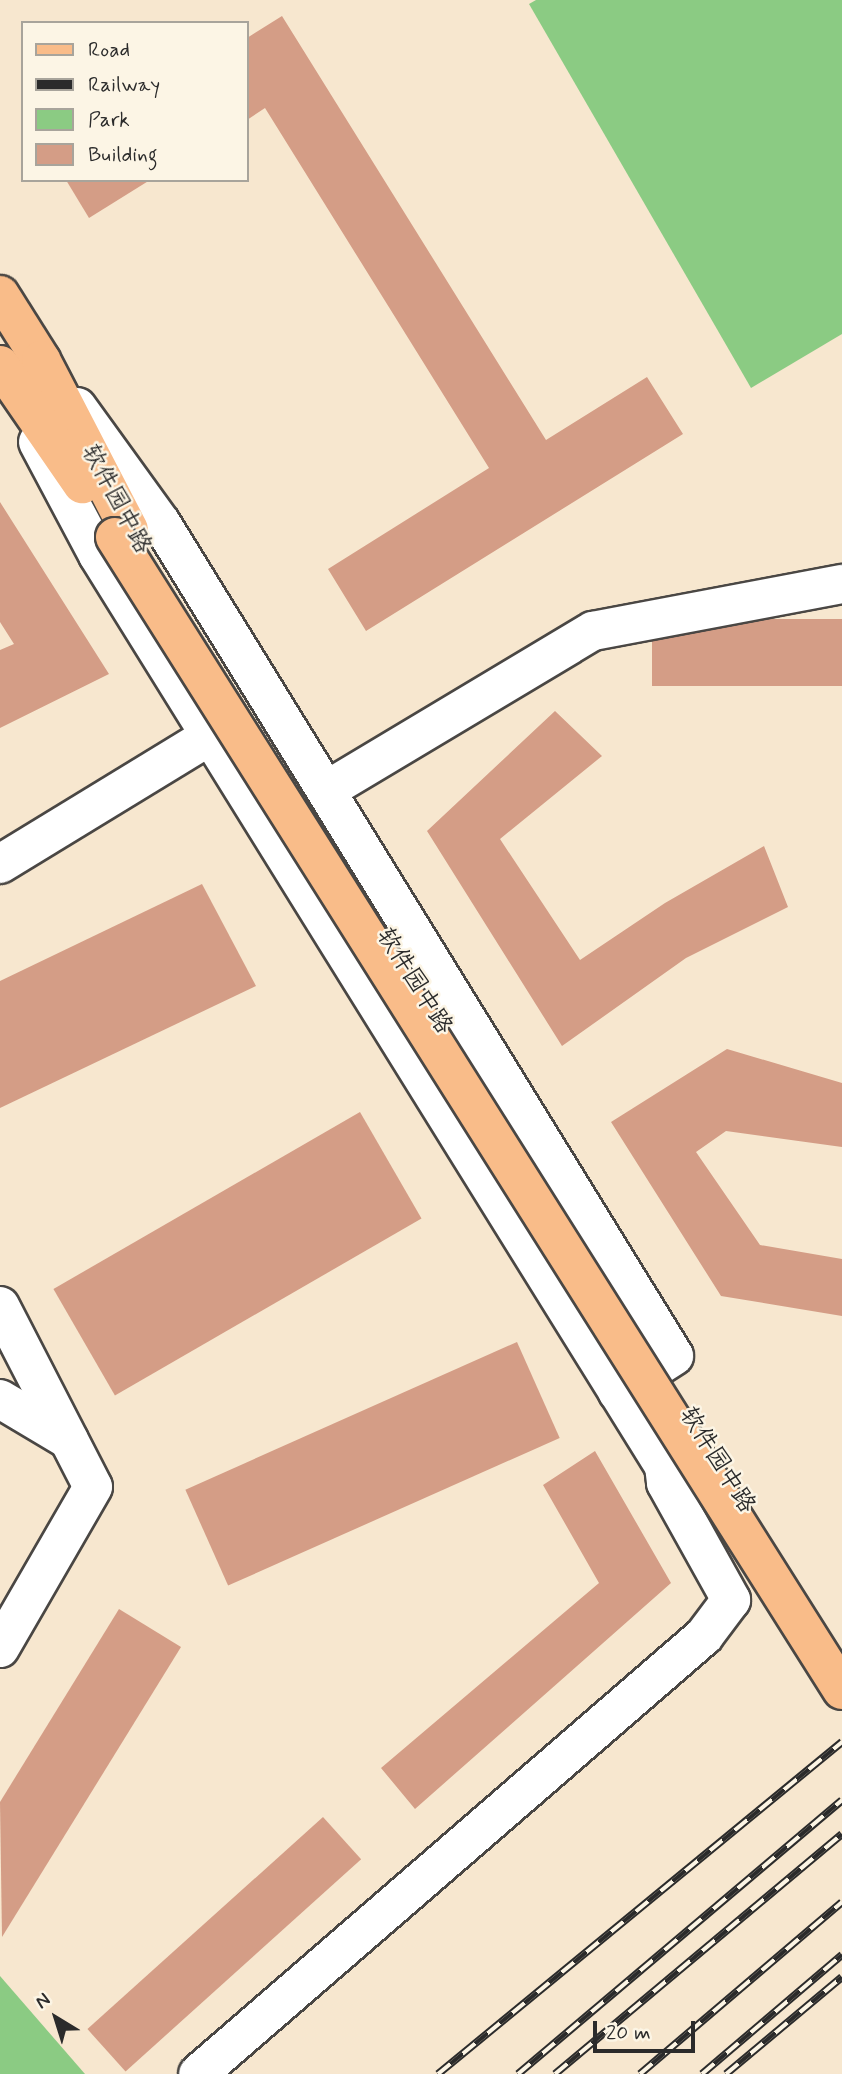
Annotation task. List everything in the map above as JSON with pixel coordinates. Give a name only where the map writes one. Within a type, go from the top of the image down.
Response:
[{"type":"main road","name":"软件园中路","points":[[0,295],[41,360],[122,533],[842,1690]]},
{"type":"main road","name":"软件园中路","points":[[5,372],[122,533],[842,1659]]},
{"type":"street","points":[[41,360],[161,523],[674,1356],[618,1392]]},
{"type":"street","points":[[5,372],[98,555],[664,1466],[666,1483],[731,1600],[704,1636],[198,2074]]},
{"type":"street","points":[[327,790],[593,631],[842,584]]},
{"type":"street","points":[[0,864],[210,736]]},
{"type":"street","points":[[342,948],[365,967],[381,972],[397,968],[408,957],[402,912]]},
{"type":"street","points":[[0,1306],[93,1487],[0,1648]]},
{"type":"street","points":[[0,1399],[69,1440]]},
{"type":"green space","points":[[536,0],[842,0],[842,334],[751,388],[529,4]]},
{"type":"green space","points":[[0,1976],[85,2074],[0,2074]]},
{"type":"building","points":[[282,16],[546,440],[647,377],[683,434],[366,631],[328,569],[489,468],[265,108],[248,119],[248,37]]},
{"type":"building","points":[[67,182],[147,182],[89,218]]},
{"type":"building","points":[[0,502],[109,674],[0,728],[0,650],[14,644],[0,622]]},
{"type":"building","points":[[652,619],[842,619],[842,686],[652,686]]},
{"type":"building","points":[[555,711],[602,756],[500,839],[580,960],[665,903],[764,846],[788,907],[686,958],[562,1046],[427,831]]},
{"type":"building","points":[[202,884],[256,986],[0,1108],[0,981]]},
{"type":"building","points":[[727,1049],[842,1083],[842,1147],[726,1131],[696,1152],[760,1245],[842,1259],[842,1316],[721,1296],[611,1122]]},
{"type":"building","points":[[360,1112],[422,1219],[115,1396],[53,1289]]},
{"type":"building","points":[[517,1342],[560,1438],[228,1586],[185,1490]]},
{"type":"building","points":[[595,1451],[671,1583],[415,1809],[381,1768],[599,1583],[543,1485]]},
{"type":"building","points":[[119,1609],[181,1647],[2,1937],[0,1802]]},
{"type":"building","points":[[323,1817],[361,1859],[126,2071],[87,2029]]},
{"type":"railway","points":[[438,2074],[842,1742]]},
{"type":"railway","points":[[518,2074],[842,1800]]},
{"type":"railway","points":[[555,2074],[842,1834]]},
{"type":"railway","points":[[640,2074],[842,1902]]},
{"type":"railway","points":[[702,2074],[842,1955]]},
{"type":"railway","points":[[726,2074],[842,1977]]}]
